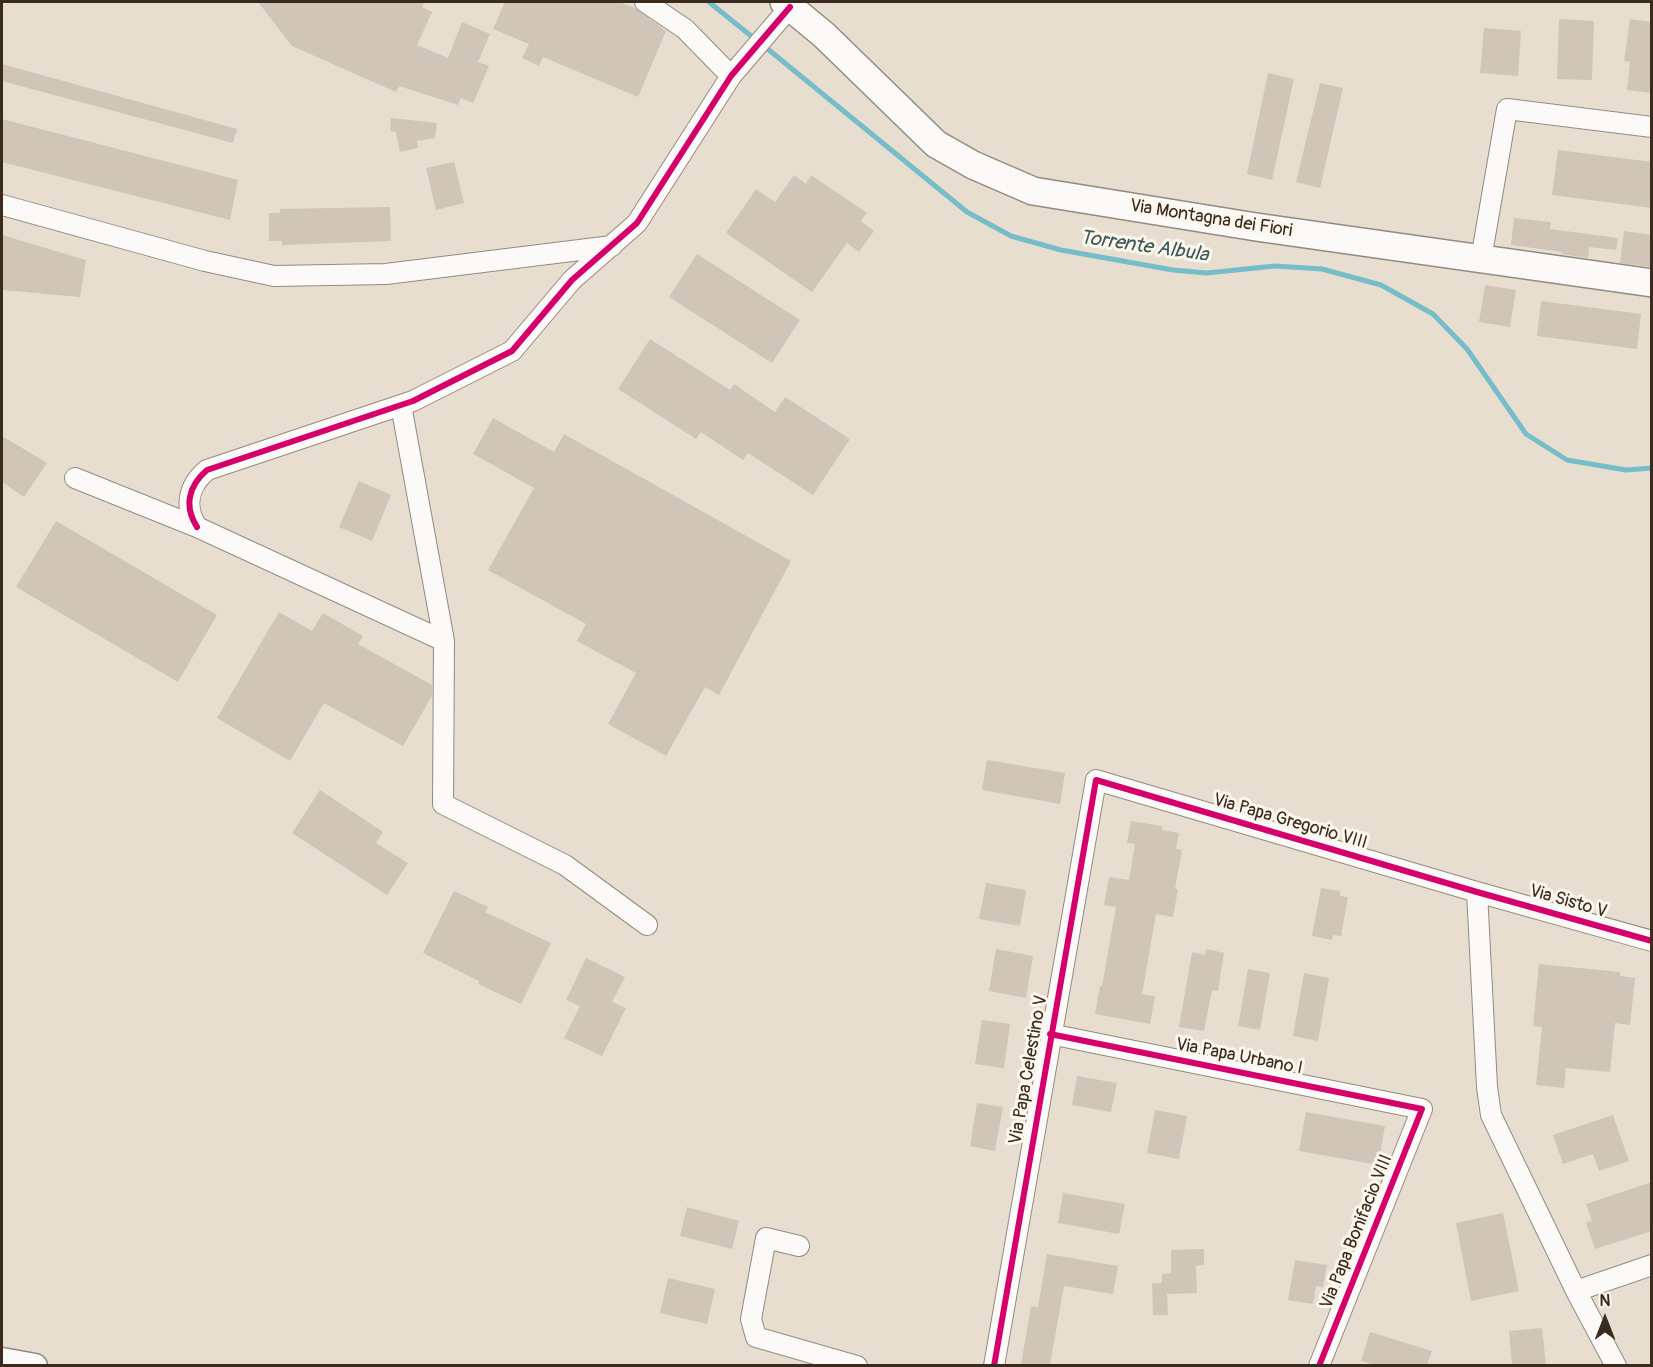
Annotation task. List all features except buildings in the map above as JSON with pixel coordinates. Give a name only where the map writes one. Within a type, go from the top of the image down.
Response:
[{"type":"main road","name":"Via Montagna dei Fiori","points":[[784,10],[824,35],[936,144],[973,165],[1033,191],[1256,227],[1652,283]]},
{"type":"street","points":[[645,2],[685,28],[736,69]]},
{"type":"street","points":[[198,528],[190,512],[190,494],[199,476],[207,470],[413,401],[512,351],[572,280],[637,223],[736,69],[784,10]]},
{"type":"street","points":[[1481,259],[1507,109],[1652,127]]},
{"type":"street","points":[[2,205],[206,261],[274,276],[386,274],[612,246]]},
{"type":"street","points":[[401,405],[444,641],[443,804],[565,865],[648,925]]},
{"type":"street","points":[[75,478],[198,528],[444,641]]},
{"type":"street","name":"Via Papa Gregorio VIII","points":[[1096,780],[1477,892]]},
{"type":"street","name":"Via Papa Celestino V","points":[[994,1365],[1096,780]]},
{"type":"street","points":[[1477,892],[1487,1087],[1491,1115],[1576,1291],[1616,1365]]},
{"type":"street","name":"Via Sisto V","points":[[1477,892],[1652,941]]},
{"type":"street","name":"Via Papa Urbano I","points":[[1050,1034],[1422,1109]]},
{"type":"street","name":"Via Papa Bonifacio VIII","points":[[1319,1365],[1422,1109]]},
{"type":"street","points":[[799,1246],[766,1238],[751,1319],[756,1337],[857,1365]]},
{"type":"street","points":[[1576,1291],[1652,1265]]},
{"type":"street","points":[[2,1360],[34,1365]]},
{"type":"waterway","name":"Torrente Albula","points":[[709,2],[756,40]]},
{"type":"waterway","name":"Torrente Albula","points":[[764,46],[967,212],[1011,236],[1061,250],[1173,270],[1207,273],[1275,266],[1322,269],[1381,285],[1433,314],[1467,349],[1526,434],[1567,460],[1626,470],[1652,468]]},
{"type":"cycle path","points":[[197,527],[190,512],[190,497],[196,483],[207,470],[413,401],[512,351],[572,280],[637,223],[731,76],[790,7]]},
{"type":"cycle path","points":[[994,1366],[1096,780],[1652,941]]},
{"type":"cycle path","points":[[1050,1034],[1422,1109],[1319,1366]]}]
